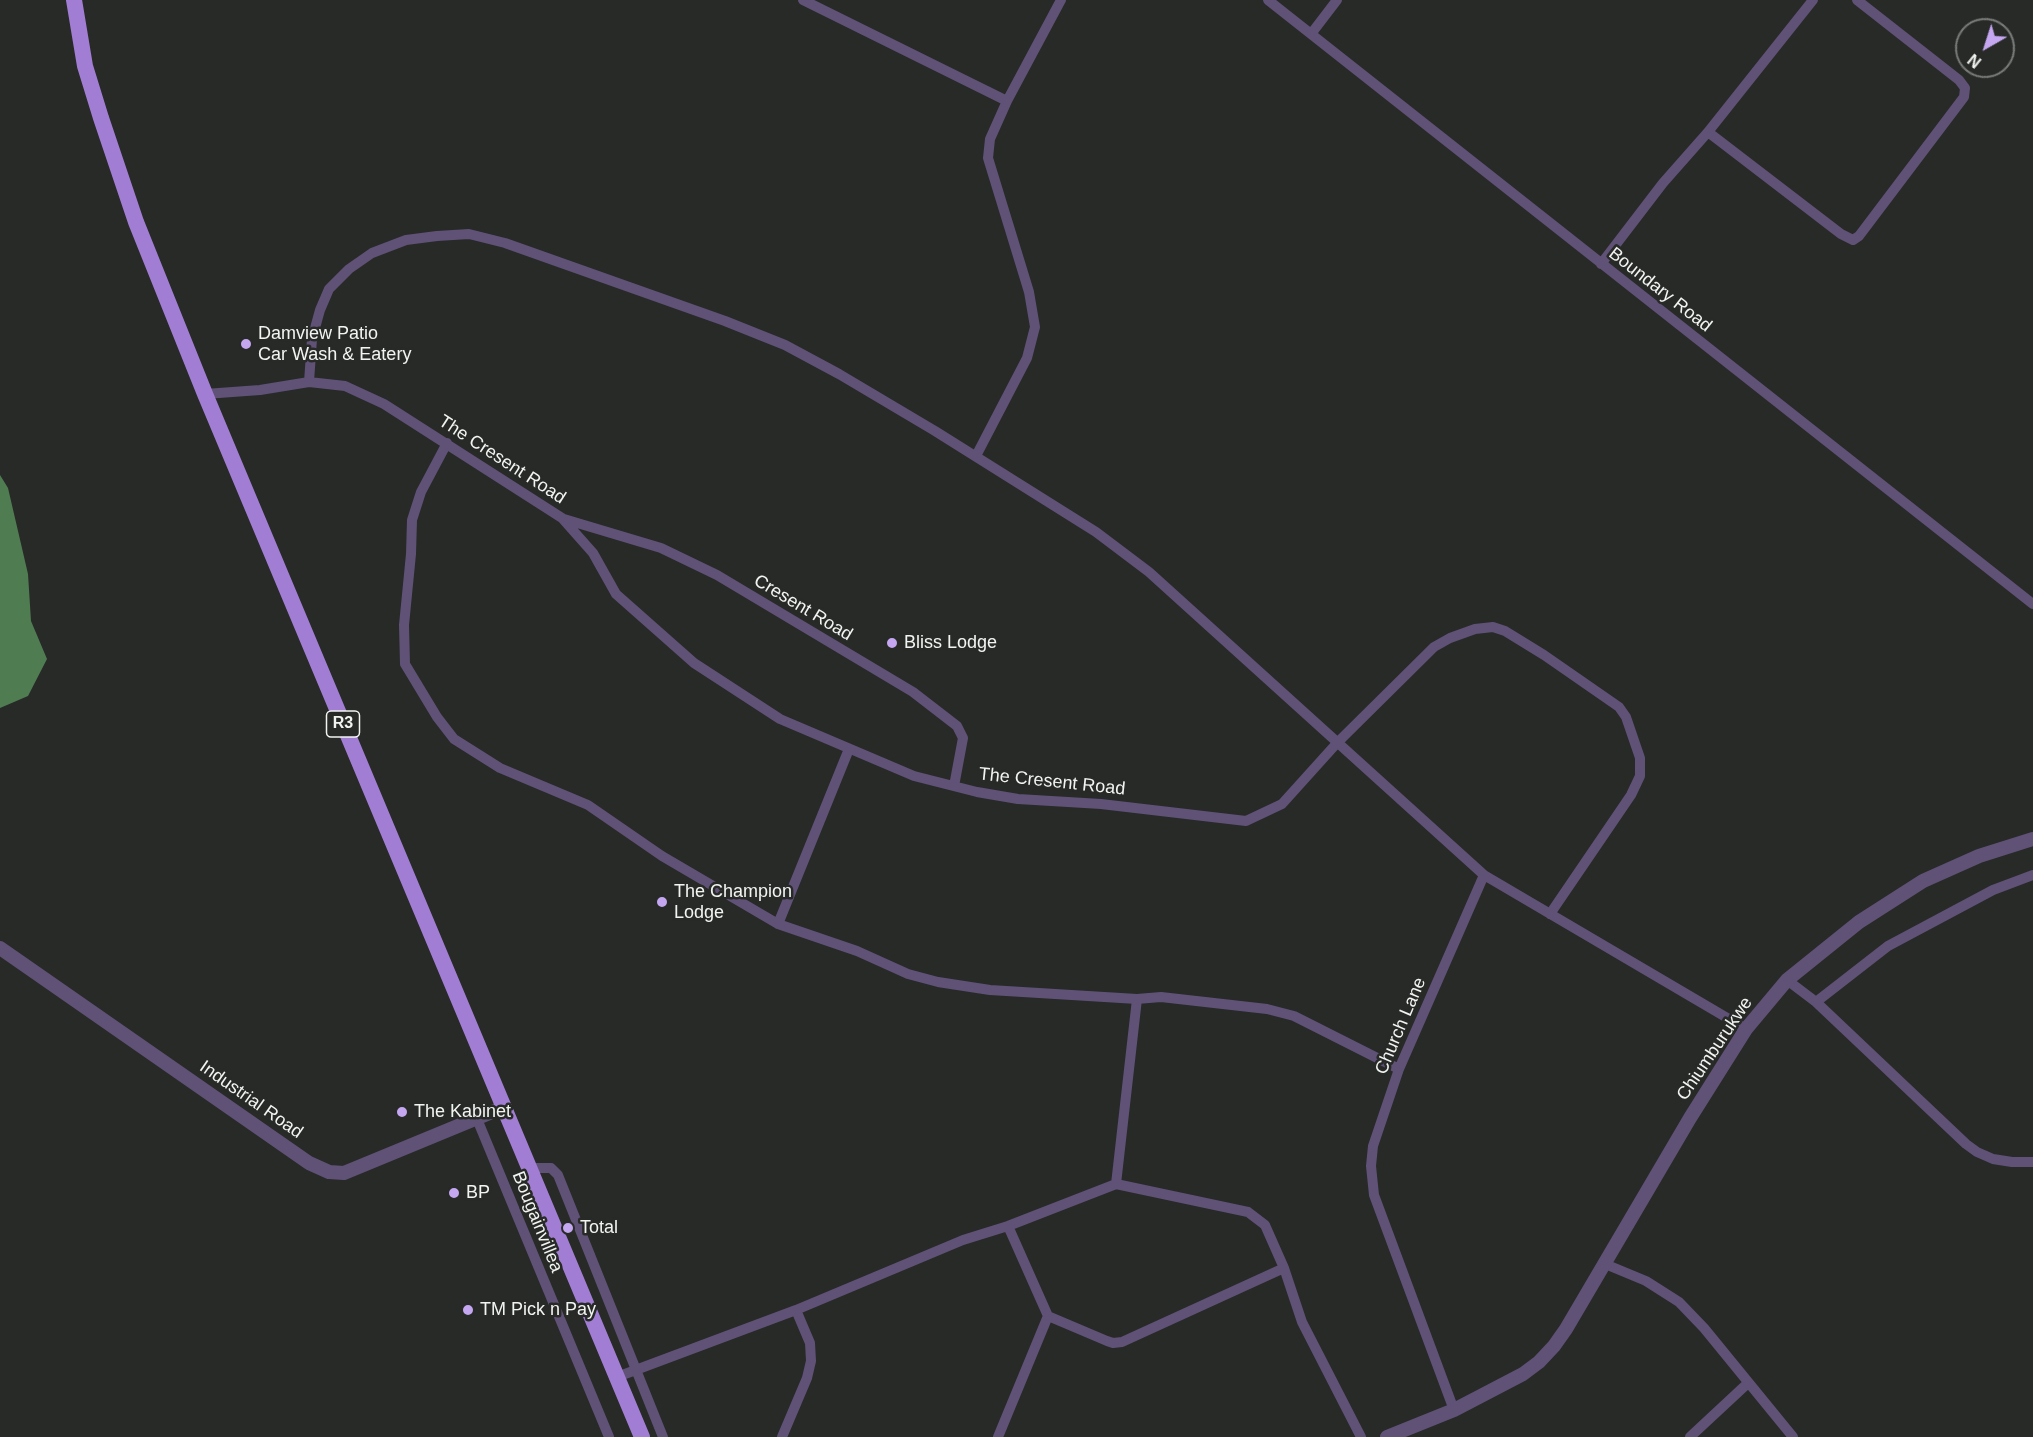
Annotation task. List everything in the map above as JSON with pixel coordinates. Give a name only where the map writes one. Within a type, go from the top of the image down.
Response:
[{"type":"highway","name":"R3","points":[[74,0],[85,66],[120,177],[205,394],[642,1437]]},
{"type":"street","points":[[803,0],[1007,101]]},
{"type":"street","points":[[976,456],[1027,358],[1035,327],[1029,292],[988,158],[990,139],[1007,101],[1061,0]]},
{"type":"street","name":"Boundary Road","points":[[1268,0],[2033,604]]},
{"type":"street","points":[[1311,34],[1337,0]]},
{"type":"street","points":[[1601,264],[1663,183],[1708,132],[1814,0]]},
{"type":"street","points":[[1708,132],[1841,234],[1852,240],[1859,236],[1964,97],[1965,88],[1959,80],[1857,0]]},
{"type":"street","points":[[309,382],[312,339],[320,310],[329,289],[349,269],[372,253],[406,240],[469,234],[505,243],[703,313],[785,345],[839,374],[976,456],[1096,532],[1149,572],[1484,875],[1746,1029]]},
{"type":"street","name":"The Cresent Road","points":[[205,394],[260,390],[309,382],[345,386],[384,404],[562,518],[593,553],[616,594],[694,663],[780,719],[914,776],[977,792],[1017,799],[1101,804],[1246,821],[1282,804],[1337,743],[1434,647],[1475,629],[1493,627],[1505,631],[1619,707],[1626,717],[1641,758],[1640,777],[1631,795],[1550,914]]},
{"type":"street","points":[[447,443],[421,492],[412,520],[404,625],[405,664],[437,717],[454,739],[500,768],[588,805],[662,856],[778,924],[856,951],[908,974],[938,982],[990,990],[1137,999],[1161,997],[1267,1009],[1294,1016],[1399,1068]]},
{"type":"street","name":"Cresent Road","points":[[562,518],[661,548],[717,575],[913,692],[957,726],[963,738],[954,786]]},
{"type":"street","points":[[778,924],[849,749]]},
{"type":"street","name":"Chiumburukwe","points":[[1387,1437],[1454,1410],[1523,1374],[1539,1362],[1566,1329],[1690,1118],[1746,1029],[1787,980],[1859,922],[1923,881],[1979,856],[2033,839]]},
{"type":"street","name":"Church Lane","points":[[1454,1410],[1374,1196],[1371,1166],[1373,1146],[1399,1068],[1484,875]]},
{"type":"street","points":[[1816,1002],[1888,946],[1993,890],[2033,875]]},
{"type":"street","name":"Industrial Road","points":[[0,948],[309,1163],[329,1172],[344,1173],[504,1107]]},
{"type":"street","points":[[1787,980],[1816,1002],[1966,1144],[1993,1160],[2033,1162]]},
{"type":"street","points":[[1116,1184],[1137,999]]},
{"type":"street","name":"Bougainvillea","points":[[477,1119],[609,1437]]},
{"type":"street","points":[[530,1167],[551,1168],[558,1175],[663,1437]]},
{"type":"street","points":[[617,1377],[795,1310],[963,1239],[1008,1226],[1116,1184],[1248,1212],[1265,1225],[1284,1268],[1302,1322],[1361,1437]]},
{"type":"street","points":[[1008,1226],[1048,1316],[1113,1343],[1122,1342],[1284,1268]]},
{"type":"street","points":[[1605,1264],[1646,1281],[1679,1302],[1704,1328],[1794,1437]]},
{"type":"street","points":[[782,1437],[807,1378],[811,1361],[810,1343],[795,1310]]},
{"type":"street","points":[[998,1437],[1048,1316]]},
{"type":"street","points":[[1690,1437],[1748,1383]]},
{"type":"shaded area","points":[[0,475],[8,488],[28,574],[31,621],[47,659],[28,696],[0,708]]},
{"type":"place","name":"Damview Patio Car Wash & Eatery","points":[[246,344]]},
{"type":"place","name":"Bliss Lodge","points":[[892,643]]},
{"type":"place","name":"The Champion Lodge","points":[[662,902]]},
{"type":"place","name":"The Kabinet","points":[[402,1112]]},
{"type":"place","name":"BP","points":[[454,1193]]},
{"type":"place","name":"Total","points":[[568,1228]]},
{"type":"place","name":"TM Pick n Pay","points":[[468,1310]]}]
